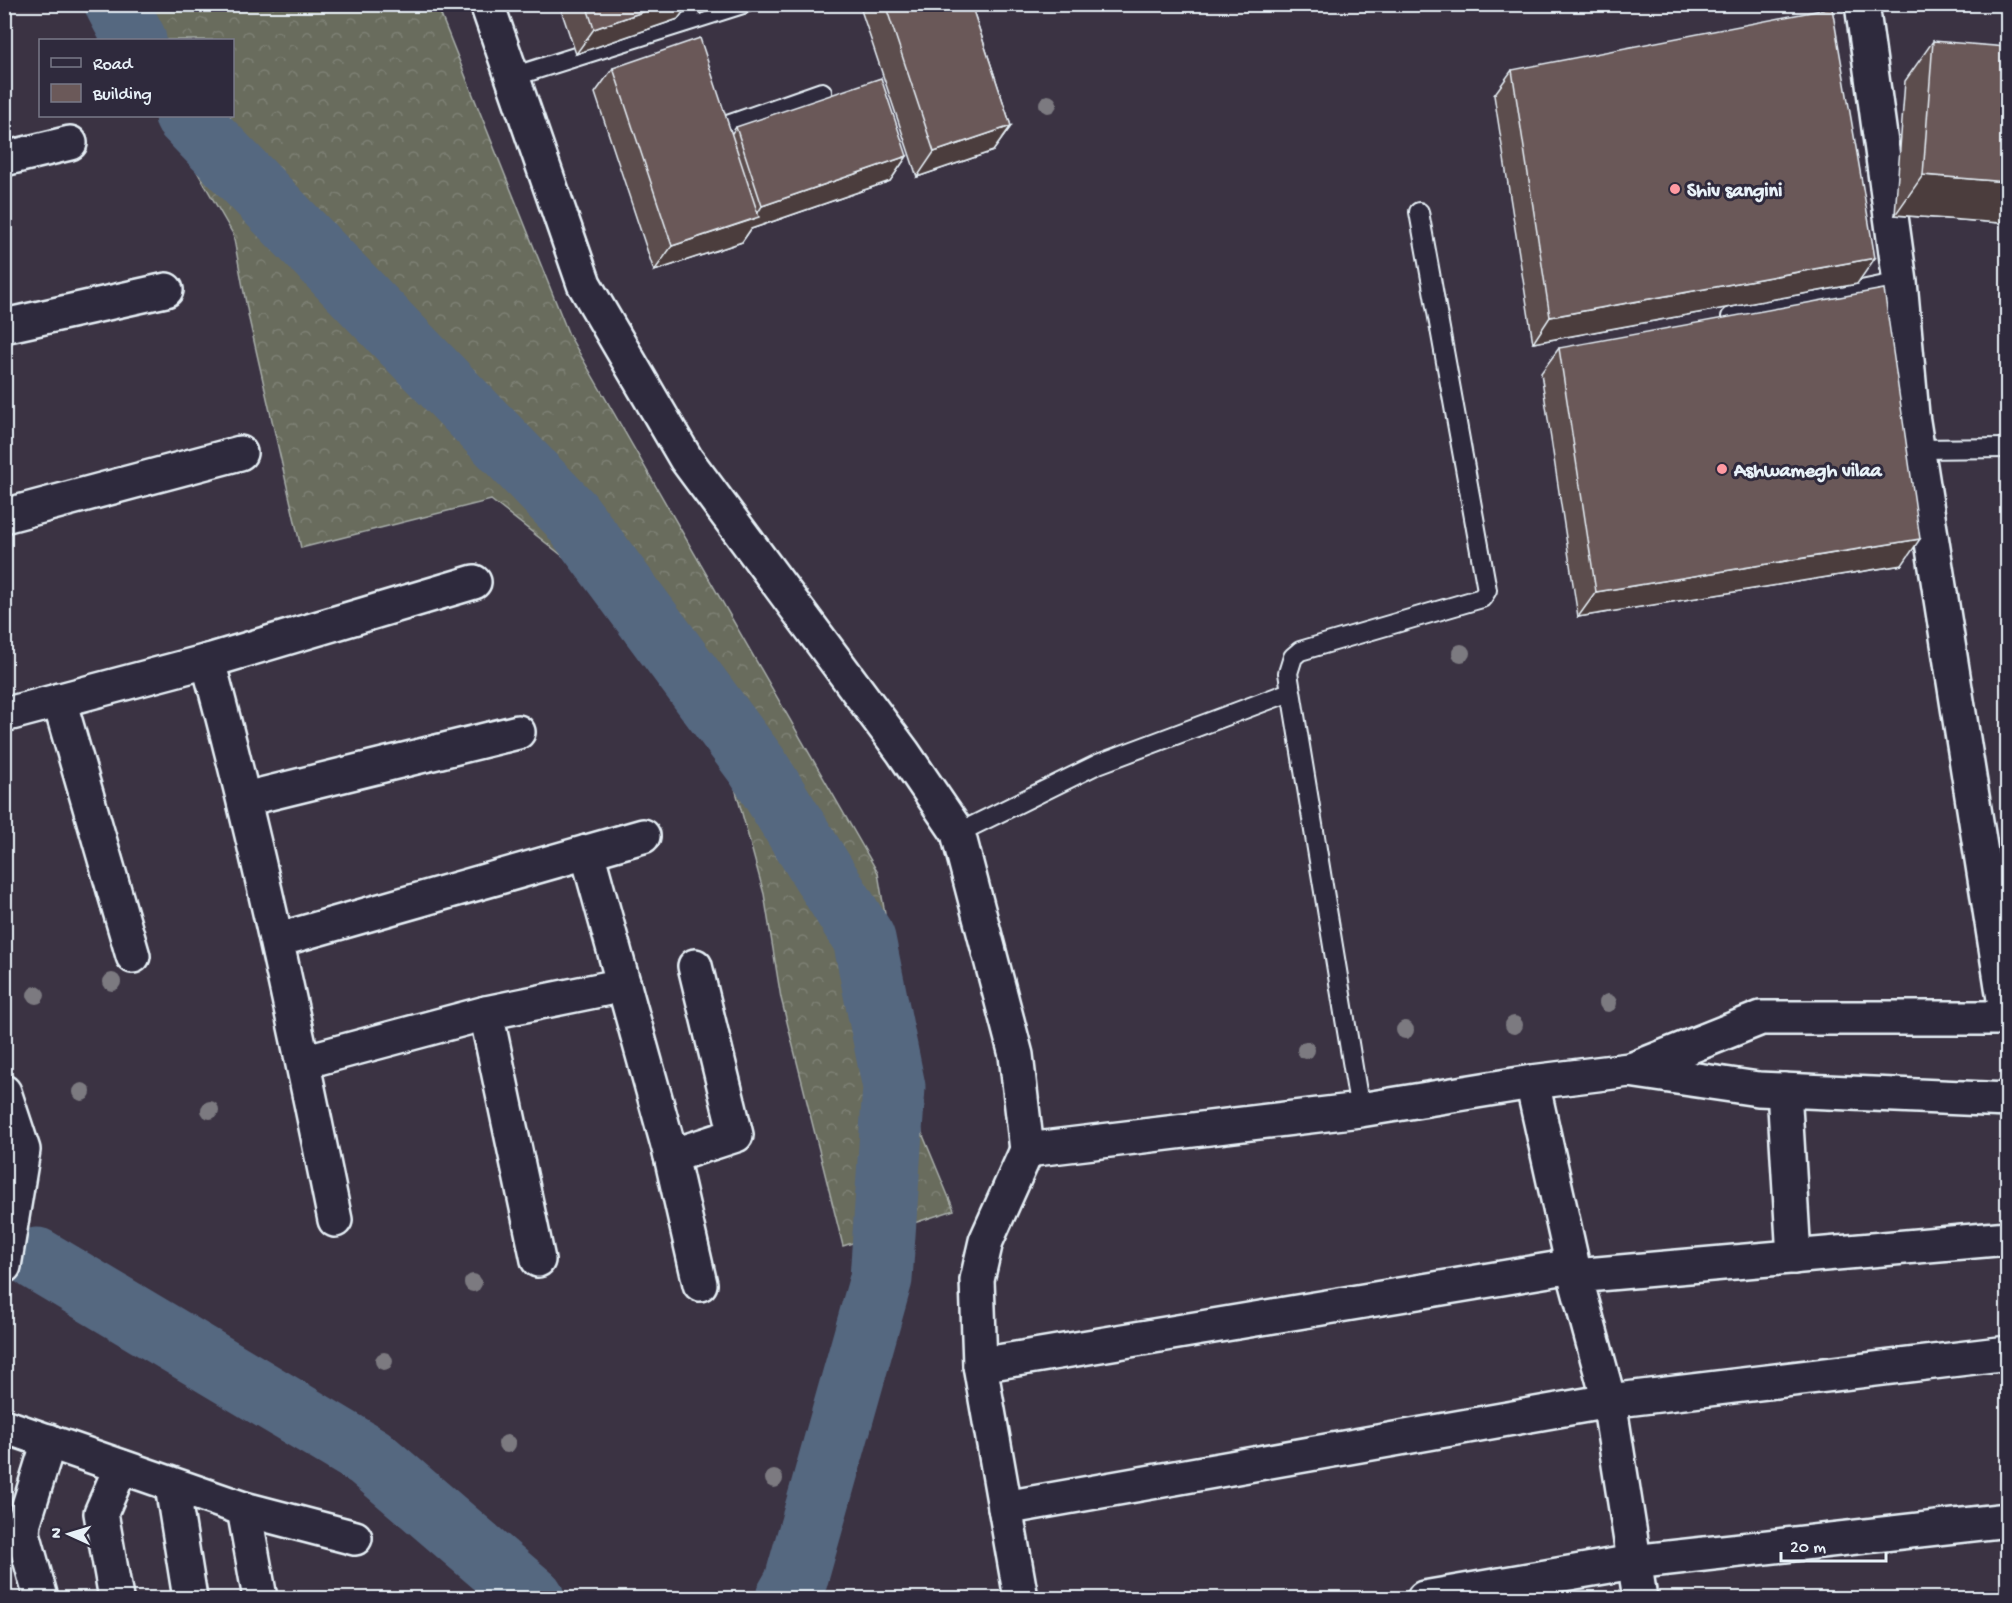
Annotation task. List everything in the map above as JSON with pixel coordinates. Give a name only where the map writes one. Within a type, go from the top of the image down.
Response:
[{"type":"street","points":[[487,4],[584,284],[686,459],[903,752],[958,833],[1016,1055],[1027,1150],[983,1251],[977,1280],[980,1365],[1019,1598]]},
{"type":"street","points":[[1629,1070],[1761,1018],[2007,1018],[1917,449],[1900,282],[1862,4]]},
{"type":"street","points":[[4,159],[70,143]]},
{"type":"street","points":[[4,326],[166,290]]},
{"type":"street","points":[[4,516],[240,453]]},
{"type":"street","points":[[4,715],[208,661],[474,582]]},
{"type":"street","points":[[208,661],[245,799],[278,940],[335,1220]]},
{"type":"street","points":[[59,700],[133,956]]},
{"type":"street","points":[[245,799],[518,732]]},
{"type":"street","points":[[278,940],[644,836]]},
{"type":"street","points":[[587,852],[671,1156],[700,1284]]},
{"type":"street","points":[[671,1156],[736,1136],[695,966]]},
{"type":"street","points":[[303,1062],[486,1013],[624,985]]},
{"type":"street","points":[[486,1013],[538,1260]]},
{"type":"street","points":[[1027,1150],[1360,1110],[1532,1082],[1629,1070],[1784,1090],[2007,1101]]},
{"type":"street","points":[[1532,1082],[1574,1271],[1609,1401],[1640,1599]]},
{"type":"street","points":[[1784,1090],[1794,1257]]},
{"type":"street","points":[[4,1092],[14,1150],[5,1266]]},
{"type":"street","points":[[980,1365],[1574,1271],[1794,1257],[2007,1238]]},
{"type":"street","points":[[1005,1508],[1609,1401],[2007,1353]]},
{"type":"street","points":[[4,1426],[244,1509],[356,1538]]},
{"type":"street","points":[[41,1599],[23,1533],[24,1522],[49,1441]]},
{"type":"street","points":[[116,1599],[101,1513],[121,1467]]},
{"type":"street","points":[[172,1486],[190,1599]]},
{"type":"street","points":[[244,1509],[260,1599]]},
{"type":"street","points":[[1424,1599],[1633,1562],[2007,1520]]},
{"type":"lane","points":[[512,77],[743,4]]},
{"type":"lane","points":[[679,24],[687,46]]},
{"type":"lane","points":[[705,102],[712,125],[722,127],[822,92]]},
{"type":"lane","points":[[1360,1110],[1290,692],[1290,663],[1300,651],[1482,598],[1487,590],[1419,212]]},
{"type":"lane","points":[[1714,321],[1900,282]]},
{"type":"lane","points":[[1917,449],[2007,448]]},
{"type":"lane","points":[[958,833],[1098,764],[1290,692]]},
{"type":"green space","points":[[228,4],[437,5],[569,335],[878,873],[922,1133],[954,1210],[843,1246],[781,998],[764,894],[722,740],[646,659],[569,561],[491,500],[301,548],[249,319],[233,234],[166,117],[234,117],[234,39],[125,39],[108,5],[201,5],[211,10]]},
{"type":"building","points":[[586,4],[665,4],[594,29]]},
{"type":"building","points":[[885,4],[971,4],[1011,126],[934,152]]},
{"type":"building","name":"Shiv sangini","points":[[1832,8],[1875,258],[1550,317],[1512,70]]},
{"type":"building","points":[[700,38],[759,217],[672,246],[613,68]]},
{"type":"building","points":[[1933,41],[2007,47],[2007,182],[1923,175]]},
{"type":"building","points":[[881,78],[907,156],[762,206],[736,127]]},
{"type":"building","name":"Ashwamegh vilaa","points":[[1884,289],[1920,539],[1596,592],[1559,348]]},
{"type":"waterway","points":[[116,4],[134,39]]},
{"type":"waterway","points":[[187,117],[570,514],[757,766],[864,939],[894,1087],[881,1279],[795,1584],[787,1598]]},
{"type":"waterway","points":[[37,1259],[369,1457],[533,1598]]},
{"type":"place","name":"Shiv sangini","points":[[1675,189]]},
{"type":"place","name":"Ashwamegh vilaa","points":[[1722,469]]}]
